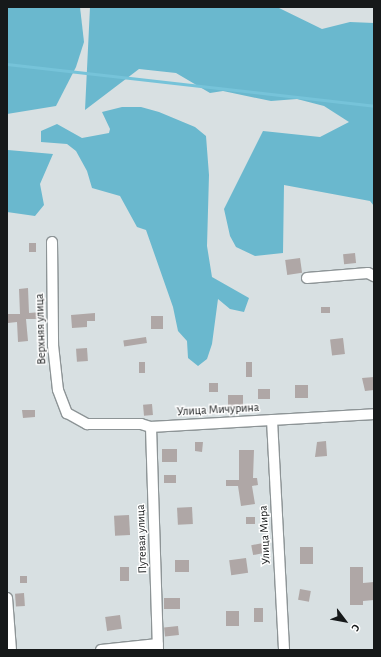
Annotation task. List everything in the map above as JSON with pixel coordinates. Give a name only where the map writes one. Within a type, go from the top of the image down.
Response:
[{"type":"street","name":"Верхняя улица","points":[[52,242],[53,345],[58,390],[67,413]]},
{"type":"street","points":[[307,278],[368,273],[374,276]]},
{"type":"street","name":"Улица Мичурина","points":[[67,413],[87,424],[141,424],[151,427],[374,414]]},
{"type":"street","name":"Улица Мира","points":[[272,420],[284,650]]},
{"type":"street","name":"Путевая улица","points":[[151,427],[158,647]]},
{"type":"street","points":[[7,598],[12,650]]},
{"type":"street","points":[[101,650],[158,647]]},
{"type":"shaded area","points":[[7,7],[80,7],[84,42],[76,67],[56,106],[7,114]]},
{"type":"shaded area","points":[[90,7],[277,7],[322,29],[350,22],[374,23],[374,206],[370,201],[284,185],[283,253],[255,256],[236,247],[230,236],[224,209],[263,131],[320,137],[349,122],[324,106],[297,99],[271,101],[223,91],[210,93],[176,73],[139,69],[85,110]]},
{"type":"shaded area","points":[[122,107],[141,107],[159,112],[195,127],[206,136],[209,175],[207,246],[212,277],[249,298],[244,312],[230,309],[218,299],[212,344],[207,359],[198,366],[188,358],[187,341],[178,331],[173,307],[146,230],[137,227],[120,196],[92,188],[87,171],[76,151],[67,144],[41,142],[41,131],[57,124],[82,138],[109,133],[110,129],[102,112]]},
{"type":"shaded area","points":[[8,150],[53,154],[40,184],[44,205],[35,216],[7,212]]},
{"type":"building","points":[[29,243],[36,243],[36,252],[29,252]]},
{"type":"building","points":[[355,253],[356,263],[344,264],[343,254]]},
{"type":"building","points":[[300,258],[302,273],[287,275],[285,260]]},
{"type":"building","points":[[28,288],[29,313],[41,312],[41,319],[26,319],[28,341],[18,342],[17,322],[8,323],[8,314],[20,314],[19,289]]},
{"type":"building","points":[[321,307],[330,307],[330,313],[321,313]]},
{"type":"building","points":[[95,313],[95,321],[87,321],[87,327],[72,328],[71,315]]},
{"type":"building","points":[[151,316],[163,316],[163,329],[151,329]]},
{"type":"building","points":[[146,337],[147,343],[124,347],[123,341]]},
{"type":"building","points":[[343,338],[345,354],[332,355],[330,340]]},
{"type":"building","points":[[87,348],[88,361],[77,362],[76,349]]},
{"type":"building","points":[[139,362],[145,362],[145,373],[139,373]]},
{"type":"building","points":[[246,362],[252,362],[252,377],[246,377]]},
{"type":"building","points":[[374,377],[374,390],[365,391],[362,378]]},
{"type":"building","points":[[209,383],[218,383],[218,392],[209,392]]},
{"type":"building","points":[[295,385],[308,385],[308,398],[295,398]]},
{"type":"building","points":[[258,389],[270,389],[270,399],[258,399]]},
{"type":"building","points":[[228,395],[243,395],[243,407],[228,407]]},
{"type":"building","points":[[152,404],[153,415],[144,416],[143,405]]},
{"type":"building","points":[[22,410],[35,410],[35,417],[23,418]]},
{"type":"building","points":[[326,441],[327,456],[315,457],[317,442]]},
{"type":"building","points":[[195,442],[203,442],[202,452],[195,451]]},
{"type":"building","points":[[162,449],[177,449],[177,462],[162,462]]},
{"type":"building","points":[[239,450],[254,450],[253,478],[257,478],[258,485],[252,486],[255,504],[241,506],[238,486],[226,486],[226,480],[239,480]]},
{"type":"building","points":[[164,475],[176,475],[176,483],[164,483]]},
{"type":"building","points":[[192,507],[193,524],[178,525],[177,508]]},
{"type":"building","points":[[129,515],[130,535],[115,536],[114,516]]},
{"type":"building","points":[[246,517],[255,517],[255,524],[246,524]]},
{"type":"building","points":[[263,543],[265,553],[253,555],[251,545]]},
{"type":"building","points":[[300,547],[313,547],[313,564],[300,564]]},
{"type":"building","points":[[246,558],[248,573],[231,575],[229,560]]},
{"type":"building","points":[[175,560],[189,560],[189,572],[175,572]]},
{"type":"building","points":[[120,567],[129,567],[129,581],[120,581]]},
{"type":"building","points":[[350,567],[363,567],[363,583],[374,582],[374,600],[363,601],[363,605],[350,605]]},
{"type":"building","points":[[20,576],[27,576],[27,583],[20,583]]},
{"type":"building","points":[[300,589],[311,591],[309,602],[298,600]]},
{"type":"building","points":[[24,593],[25,606],[16,607],[15,594]]},
{"type":"building","points":[[164,598],[180,598],[180,609],[164,609]]},
{"type":"building","points":[[254,608],[263,608],[263,622],[254,622]]},
{"type":"building","points":[[226,611],[239,611],[239,626],[226,626]]},
{"type":"building","points":[[120,615],[122,629],[107,631],[105,617]]},
{"type":"building","points":[[178,626],[179,635],[165,636],[164,627]]},
{"type":"waterway","points":[[7,64],[374,106]]}]
